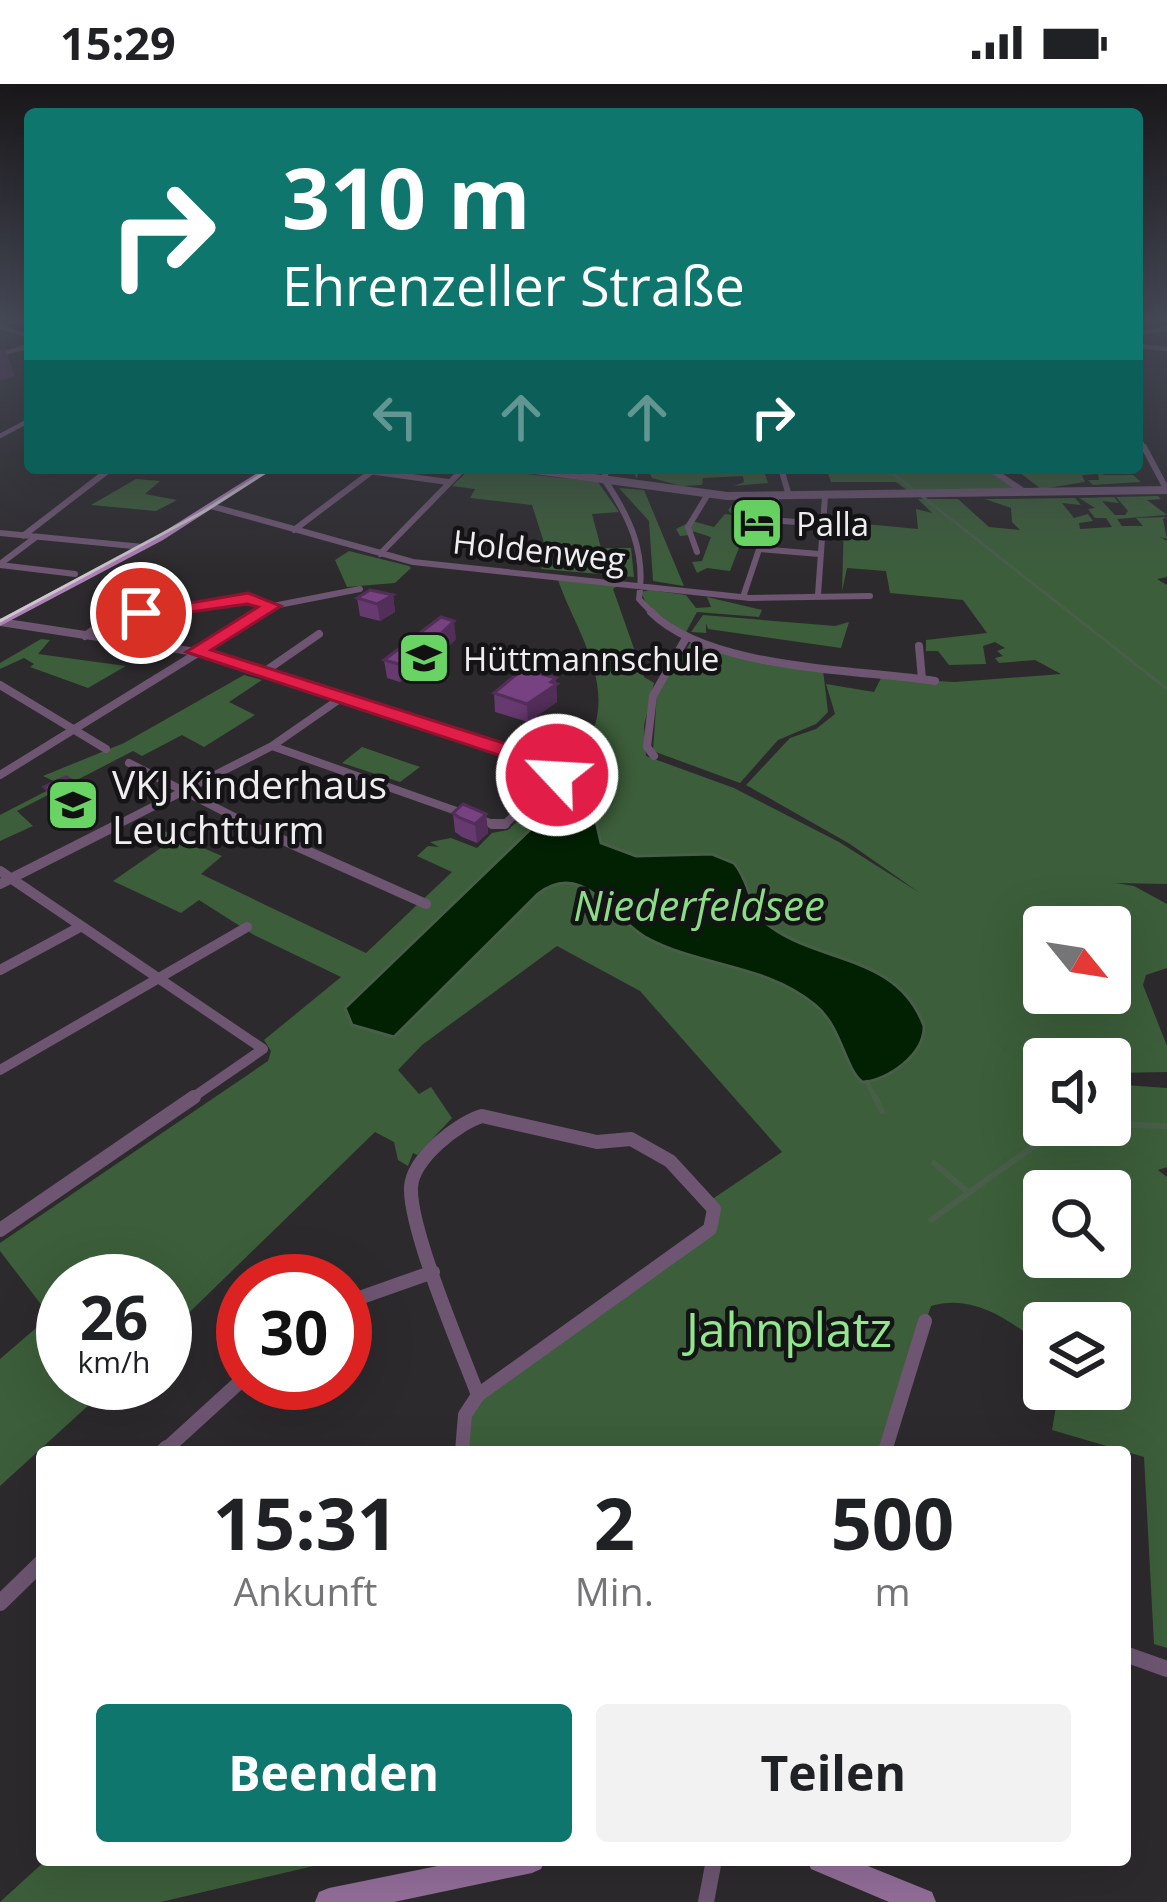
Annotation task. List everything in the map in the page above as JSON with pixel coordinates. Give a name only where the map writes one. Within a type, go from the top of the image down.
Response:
[{"type":"main road","points":[[0,620],[261,474]]},
{"type":"main road","points":[[0,620],[75,574],[138,546]]},
{"type":"main road","points":[[835,1866],[922,1902]]},
{"type":"main road","points":[[329,1902],[471,1868]]},
{"type":"street","points":[[1143,455],[1167,490]]},
{"type":"street","points":[[23,536],[103,474]]},
{"type":"street","points":[[294,530],[368,474]]},
{"type":"street","points":[[386,474],[448,482]]},
{"type":"street","points":[[380,554],[457,474]]},
{"type":"street","points":[[566,474],[708,494],[776,496],[1167,490]]},
{"type":"street","points":[[604,479],[605,474]]},
{"type":"street","points":[[783,474],[789,496]]},
{"type":"street","points":[[998,474],[1028,494]]},
{"type":"street","points":[[604,479],[631,517],[637,591],[644,608],[686,638],[826,668],[935,681]]},
{"type":"street","points":[[698,551],[688,526],[708,494]]},
{"type":"street","points":[[743,597],[776,496]]},
{"type":"street","points":[[818,595],[825,496]]},
{"type":"street","name":"Holdenweg","points":[[207,508],[439,565],[743,597],[869,596]]},
{"type":"street","points":[[770,520],[822,524]]},
{"type":"street","points":[[0,533],[138,546]]},
{"type":"street","points":[[0,565],[36,537]]},
{"type":"street","points":[[760,549],[819,554]]},
{"type":"street","points":[[0,565],[75,574]]},
{"type":"street","points":[[0,775],[72,726],[272,606],[360,589]]},
{"type":"street","points":[[85,637],[120,611],[148,613],[248,598],[272,606]]},
{"type":"street","points":[[0,620],[196,652],[553,766],[557,775],[502,826],[272,746]]},
{"type":"street","points":[[264,672],[319,634]]},
{"type":"street","points":[[654,756],[647,747],[651,702],[686,638]]},
{"type":"street","points":[[919,646],[922,679]]},
{"type":"street","points":[[0,685],[106,749]]},
{"type":"street","points":[[4,878],[272,746],[344,697]]},
{"type":"street","points":[[0,754],[19,762]]},
{"type":"street","points":[[129,763],[182,793],[426,904]]},
{"type":"street","points":[[0,1230],[263,1048],[4,878]]},
{"type":"street","points":[[0,1070],[247,927]]},
{"type":"street","points":[[0,970],[79,928]]},
{"type":"street","points":[[462,1446],[465,1415],[478,1395],[710,1229],[715,1220],[708,1200],[670,1161],[631,1139],[597,1142],[472,1117],[411,1178],[433,1272],[478,1395]]},
{"type":"street","points":[[372,1293],[433,1272]]},
{"type":"street","points":[[887,1446],[926,1321]]},
{"type":"street","points":[[170,1446],[216,1404]]},
{"type":"street","points":[[0,1603],[36,1570]]},
{"type":"street","points":[[1131,1656],[1167,1669]]},
{"type":"street","points":[[706,1902],[713,1866]]},
{"type":"green space","points":[[465,474],[525,474],[598,482],[619,512],[592,514],[601,548],[631,548],[634,577],[541,569],[548,555],[532,505],[470,498],[475,489],[452,486]]},
{"type":"green space","points":[[650,474],[765,474],[768,483],[734,486],[744,482],[743,476],[703,478],[702,485],[681,486]]},
{"type":"green space","points":[[828,474],[993,474],[1024,494],[912,494],[896,482],[831,482]]},
{"type":"green space","points":[[1022,474],[1098,474],[1082,475],[1085,482],[1041,489]]},
{"type":"green space","points":[[1098,474],[1133,475],[1141,482],[1093,485],[1088,480],[1099,480]]},
{"type":"green space","points":[[136,479],[160,481],[145,494],[177,500],[156,511],[91,505]]},
{"type":"green space","points":[[619,488],[644,490],[684,586],[653,581],[649,521]]},
{"type":"green space","name":"Jahnplatz","points":[[1158,496],[1161,499],[1147,500],[1167,515],[1117,519],[1122,526],[1143,526],[1136,518],[1167,517],[1163,519],[1167,539],[1160,537],[1167,541],[1167,577],[1157,579],[1167,585],[1167,884],[1116,883],[1134,886],[1167,904],[1167,968],[1146,975],[1143,985],[1167,1046],[1167,1072],[1131,1073],[1131,1038],[1023,1038],[1023,1146],[1131,1146],[1131,1085],[1167,1088],[1167,1167],[1158,1170],[1167,1177],[1167,1648],[1154,1644],[1144,1457],[1131,1453],[1131,1446],[1107,1446],[1052,1430],[1055,1410],[1131,1410],[1131,1302],[1023,1302],[1023,1332],[977,1306],[931,1306],[884,1446],[465,1446],[468,1415],[480,1397],[711,1230],[711,1200],[782,1152],[640,991],[557,946],[422,1045],[398,1070],[419,1094],[431,1087],[452,1118],[417,1155],[413,1153],[408,1166],[398,1160],[394,1142],[375,1132],[249,1254],[216,1254],[216,1286],[192,1310],[192,1254],[36,1254],[36,1298],[0,1251],[0,1243],[268,1061],[271,1051],[264,1040],[341,977],[254,935],[199,900],[181,913],[113,881],[168,843],[144,821],[149,819],[164,831],[222,856],[201,874],[366,953],[452,872],[417,856],[428,846],[439,847],[430,842],[451,838],[477,848],[492,833],[508,830],[561,780],[587,744],[596,723],[597,681],[558,580],[617,586],[613,589],[644,677],[654,683],[644,726],[646,756],[734,788],[839,842],[920,893],[850,844],[746,785],[790,738],[816,729],[835,714],[826,684],[874,692],[881,678],[955,682],[1061,674],[1035,660],[999,663],[995,658],[1003,656],[997,651],[1005,648],[995,642],[983,646],[986,664],[949,665],[938,651],[926,651],[926,640],[987,633],[963,600],[890,593],[886,571],[847,568],[842,591],[844,522],[918,529],[916,509],[932,513],[918,499],[958,499],[989,527],[1020,530],[1012,522],[1011,508],[985,499],[1075,498],[1081,505],[1062,503],[1074,518],[1088,514],[1093,521],[1079,523],[1080,529],[1112,527],[1106,518],[1095,518],[1088,509],[1095,508],[1079,498],[1114,497],[1119,503],[1102,501],[1115,515],[1128,511],[1116,497]]},
{"type":"green space","points":[[733,504],[751,508],[751,515],[733,517],[734,527],[748,524],[730,571],[707,568],[697,573],[692,562],[702,561],[711,537],[689,530],[690,535],[680,536],[676,529],[692,521],[714,527],[725,514],[733,515],[728,510]]},
{"type":"green space","points":[[349,551],[411,568],[395,583],[347,587],[335,560]]},
{"type":"green space","points":[[641,592],[686,595],[696,608],[711,607],[707,597],[762,610],[759,617],[697,612],[685,634],[647,605]]},
{"type":"green space","points":[[703,615],[835,626],[849,622],[841,648],[708,629],[706,623],[706,633],[691,632]]},
{"type":"green space","points":[[41,639],[50,640],[38,654],[126,666],[88,688],[30,667],[34,664],[24,658],[0,669],[0,663]]},
{"type":"green space","points":[[691,642],[823,670],[828,712],[816,724],[778,740],[740,783],[653,751],[657,692]]},
{"type":"green space","points":[[244,675],[262,680],[229,702],[255,715],[204,747],[182,735],[142,756],[133,751],[17,811],[33,826],[0,841],[0,815],[60,784],[43,776],[124,743]]},
{"type":"green space","points":[[362,747],[420,767],[400,782],[342,763]]},
{"type":"green space","points":[[36,1328],[36,1410],[83,1410],[44,1446],[36,1446],[36,1453],[0,1486],[0,1359]]},
{"type":"green space","points":[[39,1866],[314,1866],[161,1902],[0,1902]]},
{"type":"water","name":"Niederfeldsee","points":[[569,792],[606,795],[596,821],[601,843],[636,856],[712,854],[734,863],[758,912],[771,927],[878,973],[896,986],[924,1026],[912,1056],[893,1071],[862,1082],[824,1014],[796,992],[645,937],[596,895],[569,883],[538,894],[394,1037],[352,1025],[345,1008]]},
{"type":"building","points":[[370,590],[393,595],[377,604],[357,598]]},
{"type":"building","points":[[441,617],[454,621],[428,646],[398,664],[384,660]]},
{"type":"building","points":[[523,669],[556,678],[551,682],[557,684],[527,704],[494,693]]},
{"type":"building","points":[[66,777],[87,788],[82,790],[92,798],[70,809],[44,787]]},
{"type":"building","points":[[463,804],[486,814],[475,824],[460,818],[453,813]]},
{"type":"waterway","points":[[894,474],[1167,689]]},
{"type":"waterway","points":[[867,1082],[876,1100]]},
{"type":"waterway","points":[[875,1097],[882,1111]]},
{"type":"waterway","points":[[1131,1125],[1167,1126]]},
{"type":"waterway","points":[[969,1193],[1034,1146]]},
{"type":"waterway","points":[[934,1163],[969,1193]]},
{"type":"waterway","points":[[931,1220],[969,1193]]},
{"type":"tram line","points":[[0,621],[203,512],[263,474]]},
{"type":"place","name":"Palla","points":[[757,523]]},
{"type":"place","name":"Hüttmannschule","points":[[424,658]]},
{"type":"place","name":"VKJ Kinderhaus Leuchtturm","points":[[73,805]]},
{"type":"route","points":[[141,613],[248,598],[272,606],[196,652],[553,766],[557,775]]}]
